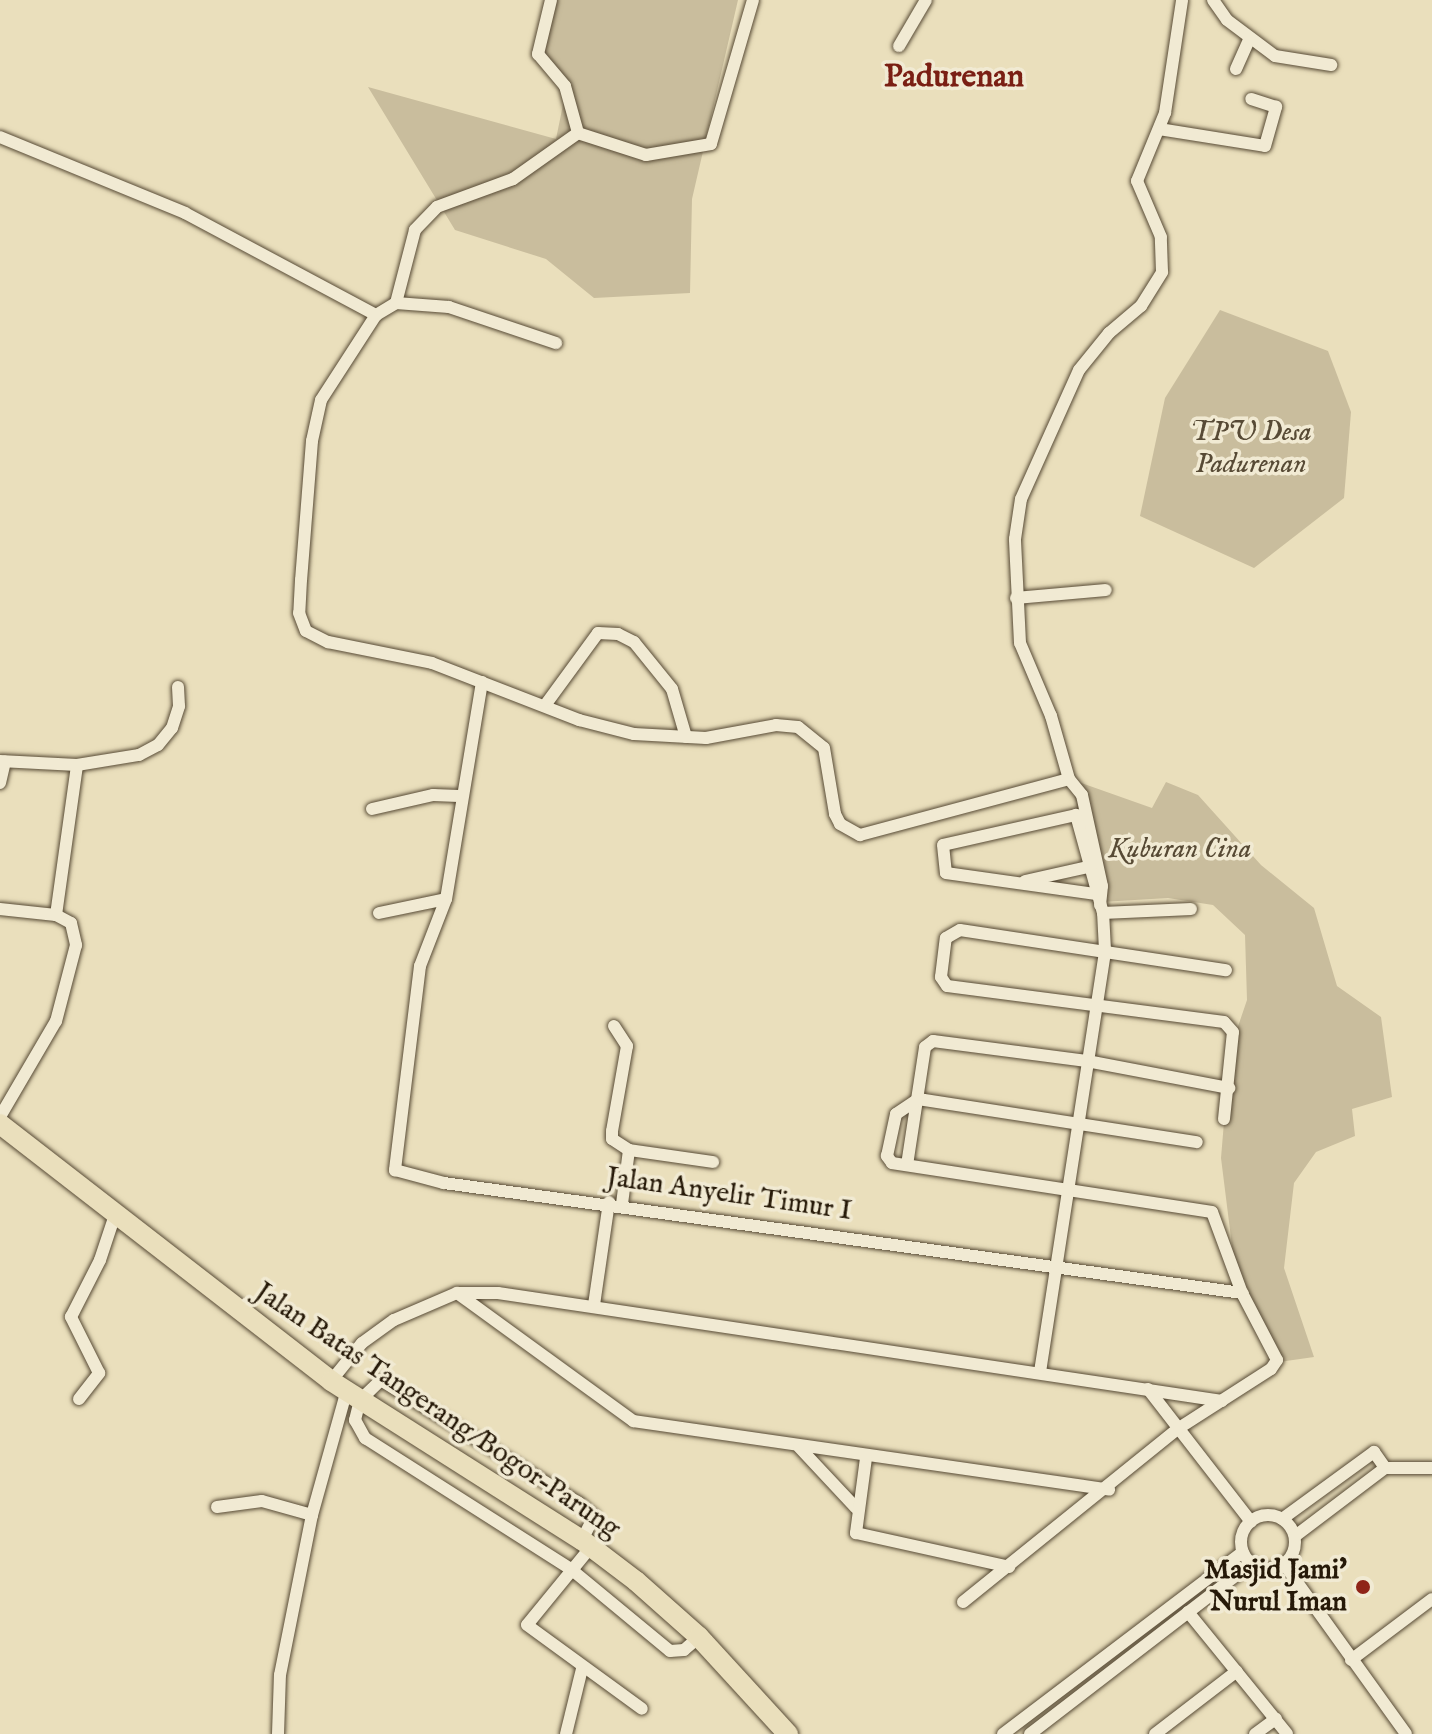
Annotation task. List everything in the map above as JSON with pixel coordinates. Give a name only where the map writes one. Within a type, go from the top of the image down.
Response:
[{"type":"main road","name":"Jalan Batas Tangerang/Bogor–Parung","points":[[0,1124],[346,1390],[586,1544],[699,1637],[788,1734]]},
{"type":"street","points":[[551,0],[538,54],[565,86],[578,133]]},
{"type":"street","points":[[578,133],[646,155],[711,144],[753,0]]},
{"type":"street","points":[[899,46],[926,0]]},
{"type":"street","points":[[1099,904],[1102,886],[1082,795],[1069,779],[1051,716],[1020,643],[1016,598],[1021,499],[1067,393],[1093,350],[1141,306],[1162,272],[1161,237],[1137,181],[1159,129],[1177,56],[1182,0]]},
{"type":"street","points":[[1213,0],[1250,38],[1275,56],[1331,65]]},
{"type":"street","points":[[1236,69],[1250,38]]},
{"type":"street","points":[[1159,129],[1265,146],[1276,107],[1251,99]]},
{"type":"street","points":[[396,303],[415,230],[437,207],[513,179],[578,133]]},
{"type":"street","points":[[0,137],[185,213],[376,315]]},
{"type":"street","points":[[556,343],[449,307],[396,303],[376,315],[321,400],[311,450],[299,613],[315,638],[432,663],[546,704],[579,720],[634,734],[686,737],[787,724],[806,730],[824,748],[840,824],[860,835],[1069,779]]},
{"type":"street","points":[[1016,598],[1106,590]]},
{"type":"street","points":[[546,704],[598,633],[618,634],[634,642],[672,689],[686,737]]},
{"type":"street","points":[[379,913],[446,899],[459,796],[482,682]]},
{"type":"street","points":[[0,783],[2,762],[77,765],[120,760],[158,745],[179,706],[178,687]]},
{"type":"street","points":[[56,915],[77,765]]},
{"type":"street","points":[[372,809],[433,795],[459,796]]},
{"type":"street","points":[[1040,1372],[1105,950],[1099,904],[1076,815],[943,845],[946,873],[1016,883],[1099,904],[1191,909]]},
{"type":"street","points":[[1016,883],[1088,867]]},
{"type":"street","name":"Jalan Anyelir Timur I","points":[[446,899],[420,966],[395,1170],[444,1183],[616,1203],[1242,1293]]},
{"type":"street","points":[[0,909],[56,915],[71,923],[76,945],[56,1021],[0,1117]]},
{"type":"street","points":[[1224,1119],[1229,1088],[1229,1025],[947,986],[941,977],[946,938],[953,930],[1226,970]]},
{"type":"street","points":[[614,1026],[626,1039],[627,1050],[612,1139],[629,1150],[713,1162]]},
{"type":"street","points":[[907,1165],[925,1047],[933,1041],[1087,1061],[1229,1088]]},
{"type":"street","points":[[963,1602],[1109,1490],[1179,1428],[1276,1365],[1242,1293],[1212,1212],[888,1162],[896,1114],[918,1099],[1197,1142]]},
{"type":"street","points":[[594,1305],[629,1150]]},
{"type":"street","points":[[79,1399],[96,1381],[98,1369],[71,1317],[100,1260],[115,1215]]},
{"type":"street","points":[[278,1734],[280,1675],[312,1515],[346,1390],[377,1331],[457,1293],[594,1305],[880,1352],[1040,1372],[1222,1401]]},
{"type":"street","points":[[457,1293],[633,1421],[866,1458],[1109,1490]]},
{"type":"street","points":[[346,1390],[381,1380],[579,1503],[594,1516],[586,1544],[572,1570],[527,1625],[582,1669],[642,1709]]},
{"type":"street","points":[[1148,1389],[1251,1522]]},
{"type":"street","points":[[346,1390],[355,1420],[365,1438],[572,1570],[670,1651],[684,1650],[699,1637]]},
{"type":"street","points":[[799,1447],[856,1508]]},
{"type":"street","points":[[1282,1519],[1372,1452],[1385,1468]]},
{"type":"street","points":[[866,1458],[854,1528],[864,1538],[1009,1567]]},
{"type":"street","points":[[1295,1536],[1282,1519],[1266,1515],[1251,1522],[1242,1535],[1243,1552],[1252,1563],[1268,1569],[1284,1564],[1292,1556],[1295,1536],[1385,1468],[1432,1468]]},
{"type":"street","points":[[217,1507],[262,1501],[312,1515]]},
{"type":"street","points":[[1003,1734],[1243,1552]]},
{"type":"street","points":[[1030,1734],[1252,1563]]},
{"type":"street","points":[[1284,1564],[1406,1734]]},
{"type":"street","points":[[1351,1660],[1432,1599]]},
{"type":"street","points":[[1188,1612],[1287,1734]]},
{"type":"street","points":[[566,1734],[582,1669]]},
{"type":"street","points":[[1155,1734],[1237,1671]]},
{"type":"street","points":[[1255,1734],[1276,1719]]},
{"type":"green space","points":[[549,0],[738,0],[692,199],[690,293],[594,298],[546,259],[455,230],[368,87],[556,139],[568,80],[541,53]]},
{"type":"green space","name":"TPU Desa Padurenan","points":[[1220,310],[1328,351],[1351,412],[1344,498],[1254,568],[1140,516],[1165,398]]},
{"type":"green space","name":"Kuburan Cina","points":[[1070,779],[1152,808],[1166,782],[1198,795],[1261,865],[1314,908],[1337,986],[1381,1017],[1392,1097],[1352,1109],[1355,1136],[1316,1152],[1294,1183],[1284,1268],[1314,1357],[1279,1362],[1234,1262],[1221,1158],[1230,1050],[1247,1000],[1245,935],[1213,905],[1168,898],[1101,902]]},
{"type":"place","name":"Masjid Jami' Nurul Iman","points":[[1363,1587]]},
{"type":"district","name":"Padurenan","points":[[954,78]]}]
